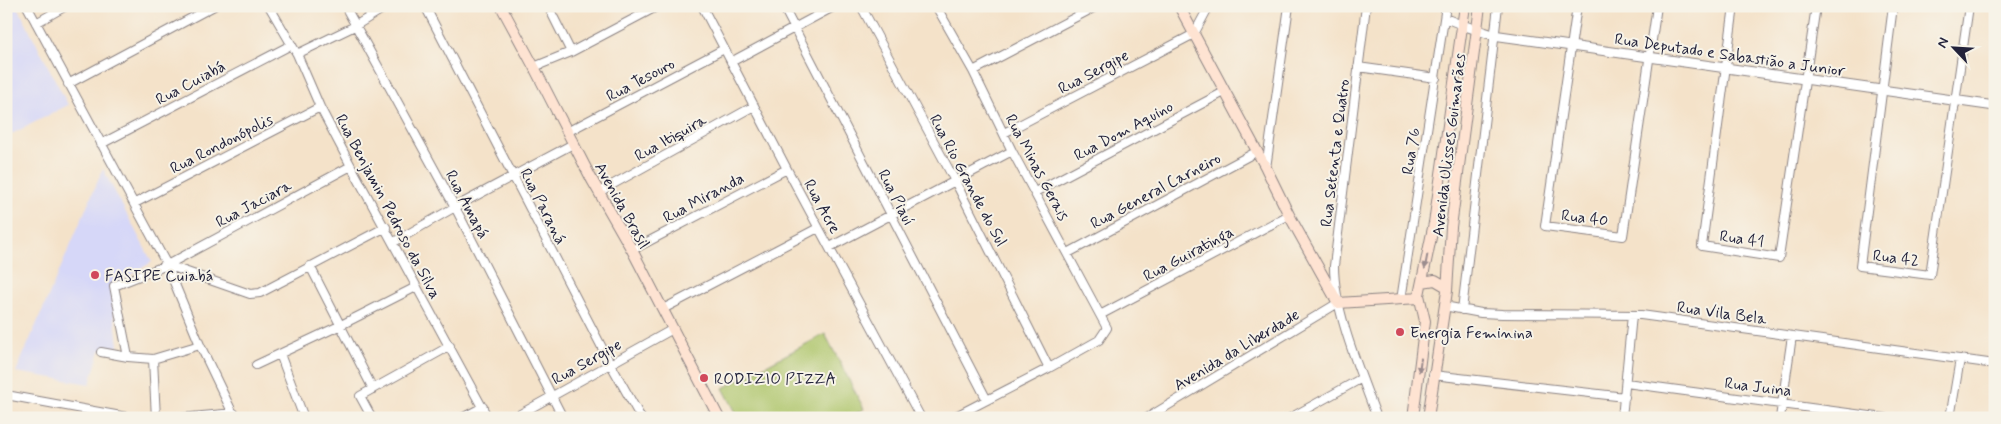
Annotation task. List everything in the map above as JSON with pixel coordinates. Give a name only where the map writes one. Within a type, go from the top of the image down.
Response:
[{"type":"main road","name":"Avenida Brasil","points":[[501,6],[573,144],[632,250],[719,418]]},
{"type":"main road","points":[[1179,6],[1266,168],[1289,215],[1338,303],[1401,300],[1421,302],[1431,307],[1444,306]]},
{"type":"main road","name":"Avenida Ulisses Guimarães","points":[[1422,282],[1434,223],[1465,6]]},
{"type":"main road","name":"Avenida Ulisses Guimarães","points":[[1447,287],[1451,227],[1480,6]]},
{"type":"main road","points":[[1413,418],[1424,341],[1425,321],[1421,302],[1422,282],[1435,280],[1447,287],[1428,418]]},
{"type":"street","points":[[27,6],[167,265],[200,345],[234,415],[181,418]]},
{"type":"street","points":[[36,23],[66,6]]},
{"type":"street","points":[[68,84],[214,6]]},
{"type":"street","name":"Rua Benjamin Pedroso da Silva","points":[[269,6],[297,54],[320,107],[351,166],[386,226],[416,286],[488,418]]},
{"type":"street","name":"Rua Amapá","points":[[345,6],[455,207],[563,418]]},
{"type":"street","points":[[297,54],[355,26],[387,6]]},
{"type":"street","name":"Rua Paraná","points":[[425,6],[610,363],[641,418]]},
{"type":"street","points":[[548,6],[571,52]]},
{"type":"street","points":[[534,67],[571,52],[658,6]]},
{"type":"street","name":"Rua Acre","points":[[702,6],[818,228],[921,418]]},
{"type":"street","name":"Rua Piauí","points":[[782,6],[987,400]]},
{"type":"street","points":[[731,62],[835,6]]},
{"type":"street","name":"Rua Rio Grande do Sul","points":[[860,6],[955,181],[1049,368]]},
{"type":"street","points":[[973,71],[1097,6]]},
{"type":"street","points":[[1194,34],[1209,6]]},
{"type":"street","points":[[1266,168],[1289,6]]},
{"type":"street","name":"Rua Setenta e Quatro","points":[[1366,6],[1334,266],[1334,283],[1338,303],[1377,418]]},
{"type":"street","name":"Rua 76","points":[[1401,300],[1446,6]]},
{"type":"street","points":[[1462,310],[1498,6]]},
{"type":"street","points":[[1571,46],[1577,6]]},
{"type":"street","points":[[1649,57],[1657,6]]},
{"type":"street","points":[[1725,68],[1734,6]]},
{"type":"street","points":[[1806,79],[1816,6]]},
{"type":"street","points":[[1882,90],[1893,6]]},
{"type":"street","points":[[1955,101],[1969,6]]},
{"type":"street","name":"Rua Minas Gerais","points":[[940,7],[1012,151],[1068,253],[1106,328],[1098,340],[1049,368]]},
{"type":"street","points":[[1445,18],[1462,25]]},
{"type":"street","name":"Rua Deputado e Sabastião a Junior","points":[[1462,25],[1494,35],[1995,106]]},
{"type":"street","name":"Rua Sergipe","points":[[1004,133],[1194,34]]},
{"type":"street","name":"Rua Cuiabá","points":[[101,144],[291,45]]},
{"type":"street","name":"Rua 40","points":[[1571,46],[1545,226],[1623,236],[1649,57]]},
{"type":"street","name":"Rua Tesouro","points":[[567,132],[724,49]]},
{"type":"street","points":[[1358,68],[1436,78]]},
{"type":"street","name":"Rua 41","points":[[1725,68],[1702,246],[1779,258],[1806,79]]},
{"type":"street","name":"Rua 42","points":[[1882,90],[1860,266],[1930,275],[1955,101]]},
{"type":"street","name":"Rua Dom Aquino","points":[[1035,192],[1224,92]]},
{"type":"street","name":"Rua Itiquira","points":[[600,192],[754,106]]},
{"type":"street","name":"Rua Rondonópolis","points":[[135,203],[320,107]]},
{"type":"street","points":[[394,242],[573,144]]},
{"type":"street","points":[[830,247],[1012,151]]},
{"type":"street","name":"Rua General Carneiro","points":[[1068,253],[1256,152]]},
{"type":"street","name":"Rua Jaciara","points":[[128,357],[114,286],[167,265],[351,166]]},
{"type":"street","name":"Rua Miranda","points":[[632,250],[787,168]]},
{"type":"street","name":"Rua Guiratinga","points":[[1100,314],[1289,215]]},
{"type":"street","points":[[167,265],[211,281],[256,294],[265,291],[386,226]]},
{"type":"street","points":[[663,310],[818,228]]},
{"type":"street","points":[[310,266],[373,389]]},
{"type":"street","points":[[256,365],[341,326],[416,286]]},
{"type":"street","name":"Avenida da Liberdade","points":[[1148,418],[1338,303]]},
{"type":"street","name":"Rua Vila Bela","points":[[1444,306],[1462,310],[1502,314],[1641,315],[1995,364]]},
{"type":"street","points":[[1622,418],[1632,315]]},
{"type":"street","name":"Rua Sergipe","points":[[513,418],[673,329]]},
{"type":"street","points":[[1780,418],[1792,336]]},
{"type":"street","points":[[101,352],[153,359],[200,345]]},
{"type":"street","points":[[372,418],[360,396],[450,346]]},
{"type":"street","points":[[280,354],[304,418]]},
{"type":"street","points":[[153,359],[156,418]]},
{"type":"street","points":[[1950,418],[1960,359]]},
{"type":"street","points":[[952,418],[1049,368]]},
{"type":"street","points":[[1433,375],[1625,397]]},
{"type":"street","points":[[1290,418],[1362,378]]},
{"type":"street","name":"Rua Juina","points":[[1626,383],[1885,418]]},
{"type":"street","points":[[6,395],[132,418]]},
{"type":"street","points":[[462,418],[482,407]]},
{"type":"shaded area","points":[[6,6],[17,6],[68,105],[6,137]]},
{"type":"shaded area","name":"FASIPE Cuiabá","points":[[103,169],[152,262],[111,287],[118,345],[116,352],[100,350],[90,384],[16,372]]},
{"type":"green space","points":[[825,334],[864,409],[848,418],[739,418],[723,388]]},
{"type":"place","name":"FASIPE Cuiabá","points":[[95,275]]},
{"type":"place","name":"Energia Feminina","points":[[1400,332]]},
{"type":"place","name":"RODIZIO PIZZA","points":[[704,378]]}]
